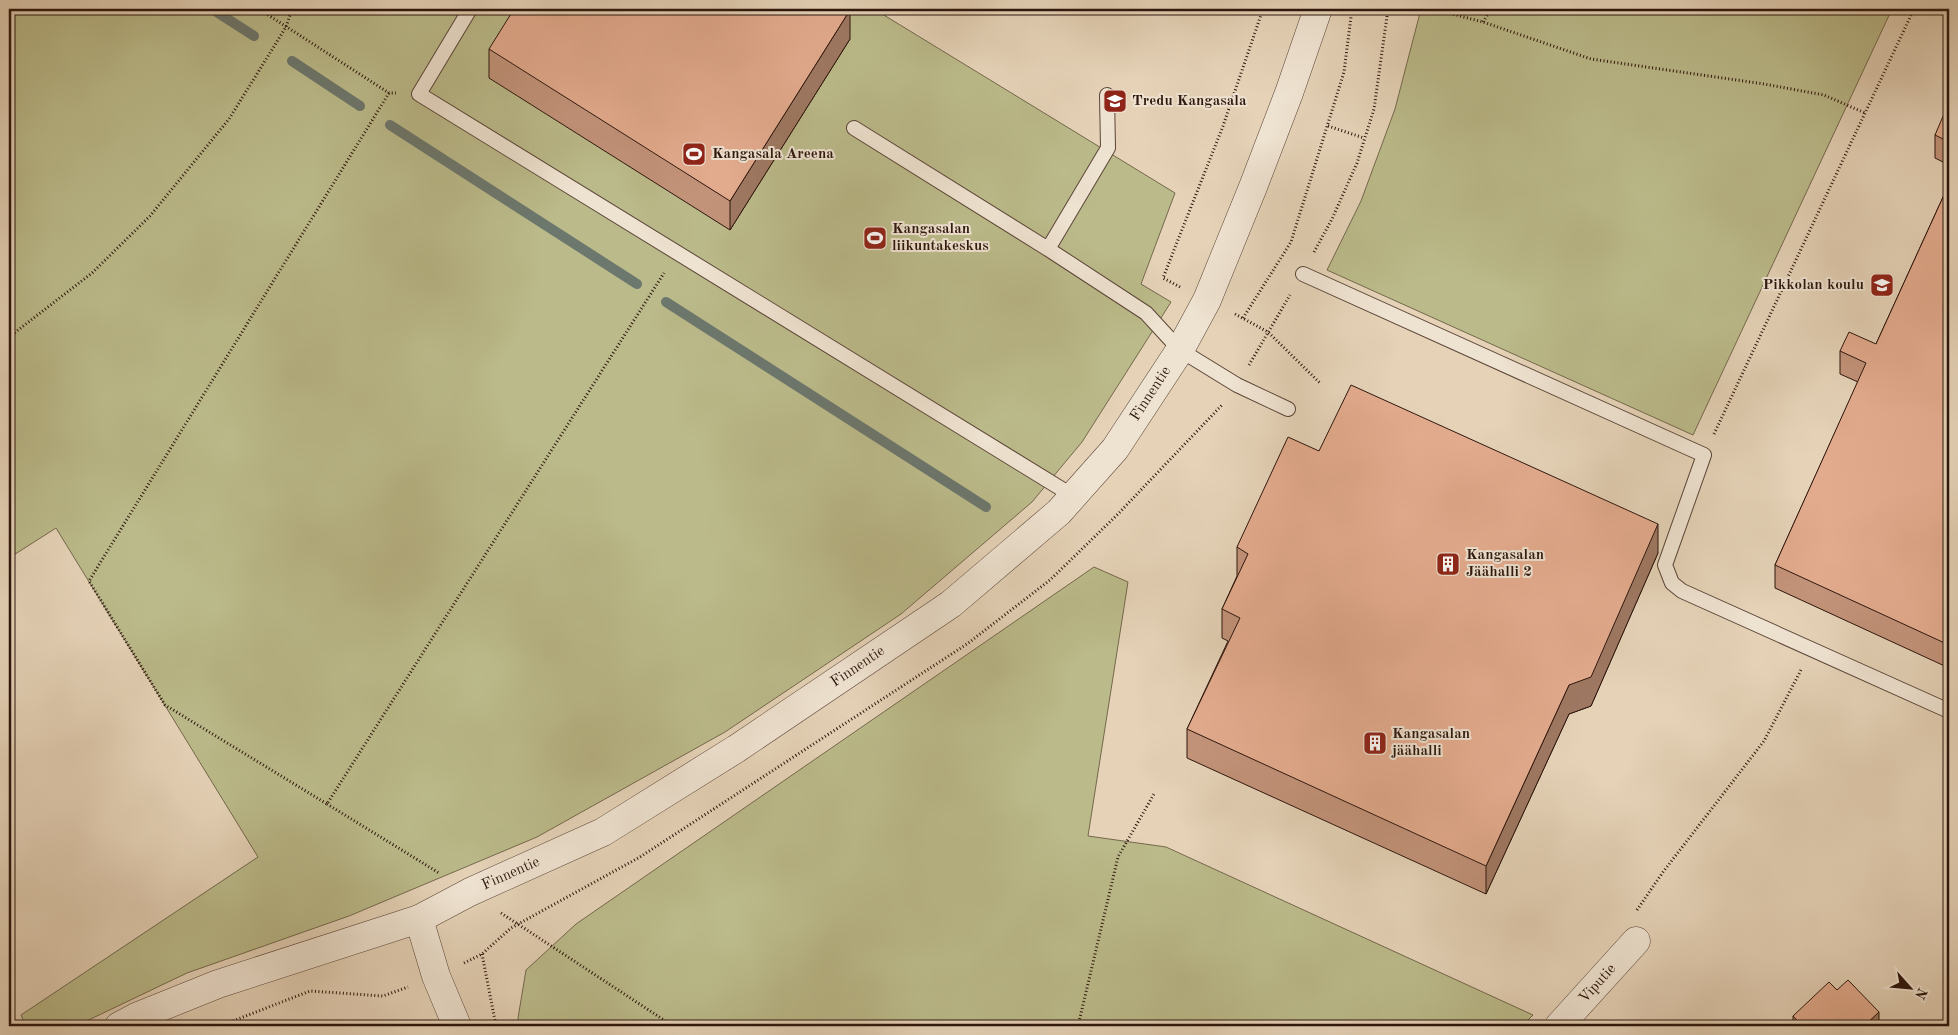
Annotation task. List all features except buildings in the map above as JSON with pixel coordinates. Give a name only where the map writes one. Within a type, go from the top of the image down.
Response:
[{"type":"street","name":"Finnentie","points":[[119,1026],[136,1017],[218,984],[419,919],[470,892],[603,832],[736,750],[951,604],[1058,512],[1116,449],[1180,350],[1207,300],[1257,178],[1318,9]]},
{"type":"street","points":[[419,919],[436,976],[457,1026]]},
{"type":"street","name":"Viputie","points":[[1559,1026],[1634,929]]},
{"type":"lane","points":[[470,9],[419,94],[1073,496]]},
{"type":"lane","points":[[1048,249],[1108,148],[1107,96]]},
{"type":"lane","points":[[854,128],[1048,249],[1146,313],[1180,350],[1237,385],[1288,409]]},
{"type":"lane","points":[[1303,274],[1704,455],[1665,565],[1672,583],[1682,591],[1949,712]]},
{"type":"path","points":[[259,9],[389,93],[89,580],[165,705],[326,804],[677,253]]},
{"type":"path","points":[[9,337],[92,273],[150,216],[229,119],[286,27],[292,9]]},
{"type":"path","points":[[1263,9],[1223,126],[1163,278],[1268,332],[1321,384]]},
{"type":"path","points":[[1244,318],[1291,242],[1344,72],[1352,9]]},
{"type":"path","points":[[1237,385],[1303,274],[1336,211],[1357,164],[1374,109],[1388,9]]},
{"type":"path","points":[[1433,9],[1484,22],[1590,58],[1824,95],[1864,113]]},
{"type":"path","points":[[1484,22],[1491,9]]},
{"type":"path","points":[[1704,455],[1914,9]]},
{"type":"path","points":[[1328,126],[1364,138]]},
{"type":"path","points":[[1634,929],[1663,872],[1764,741],[1812,650]]},
{"type":"path","points":[[1078,1026],[1118,856],[1154,794]]},
{"type":"path","points":[[482,954],[496,1026]]},
{"type":"path","points":[[220,1026],[310,991],[383,996],[436,976]]},
{"type":"shaded area","points":[[9,9],[874,9],[1175,193],[1141,284],[1171,302],[1082,442],[1032,502],[901,614],[725,732],[537,837],[349,916],[187,973],[76,1026],[26,1026],[21,1015],[258,857],[56,528],[9,558]]},
{"type":"shaded area","points":[[1421,9],[1892,9],[1693,435],[1327,270],[1361,201],[1395,109]]},
{"type":"shaded area","points":[[1094,567],[1128,582],[1088,836],[1166,847],[1533,1015],[1522,1026],[519,1026],[518,1018],[526,970],[576,924]]},
{"type":"waterway","points":[[212,9],[254,36]]},
{"type":"waterway","points":[[292,61],[360,106]]},
{"type":"waterway","points":[[390,125],[637,284]]},
{"type":"waterway","points":[[666,302],[986,507]]},
{"type":"place","name":"Tredu Kangasala","points":[[1115,101]]},
{"type":"place","name":"Kangasala Areena","points":[[694,154]]},
{"type":"place","name":"Kangasalan liikuntakeskus","points":[[875,238]]},
{"type":"place","name":"Pikkolan koulu","points":[[1882,285]]},
{"type":"place","name":"Kangasalan Jäähalli 2","points":[[1448,564]]},
{"type":"place","name":"Kangasalan jäähalli","points":[[1375,743]]}]
